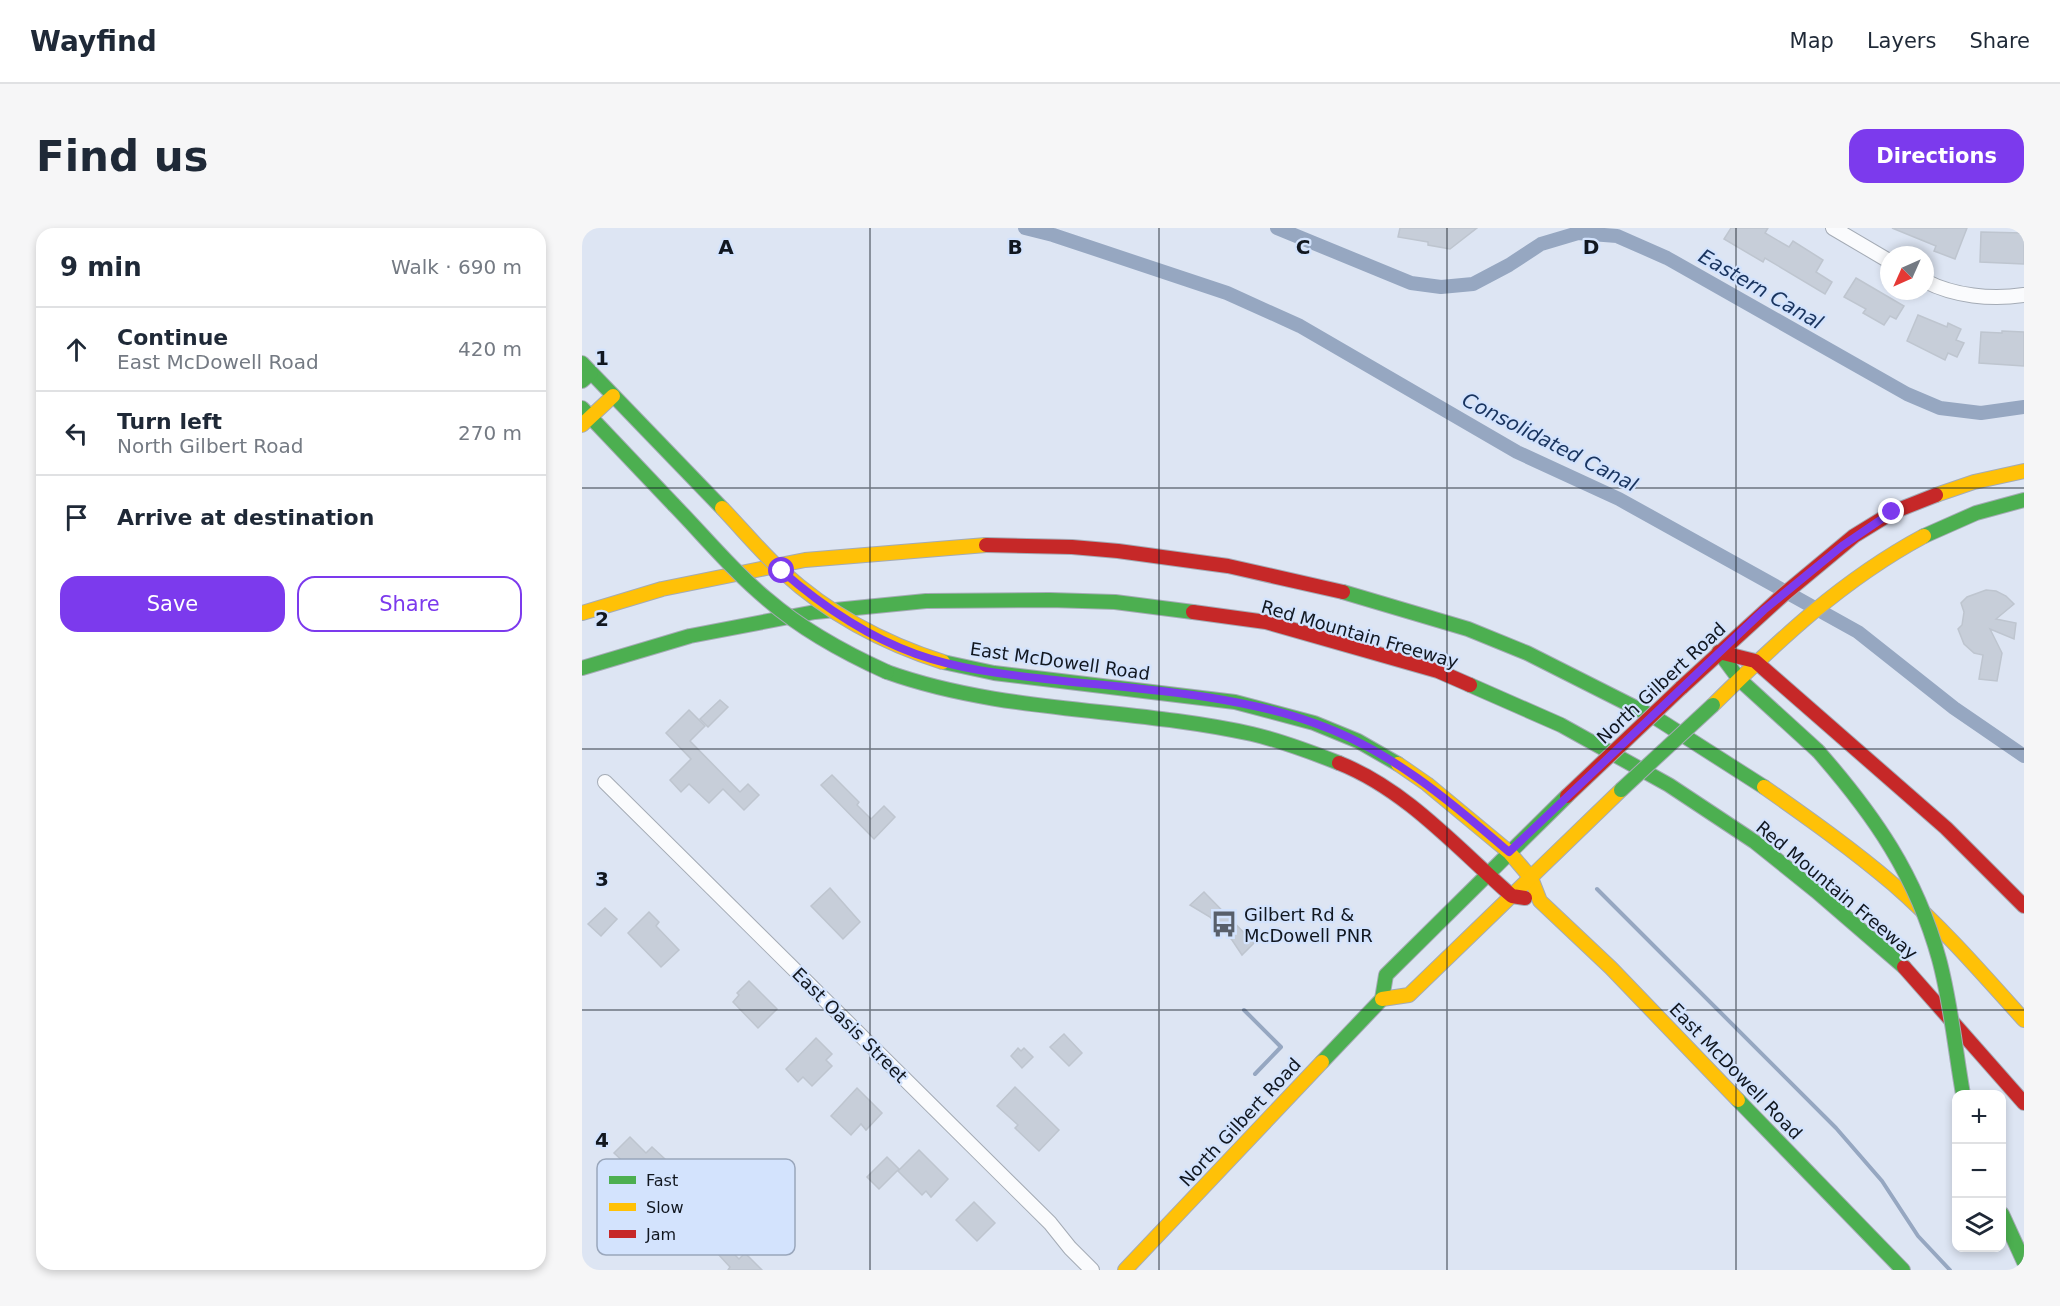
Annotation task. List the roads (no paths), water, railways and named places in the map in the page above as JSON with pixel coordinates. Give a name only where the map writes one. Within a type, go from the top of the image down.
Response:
[{"type":"main road","name":"East McDowell Road","points":[[585,372],[613,396],[782,571],[832,612],[883,639],[916,654],[994,673],[1235,702],[1314,723],[1358,741],[1394,761],[1427,784],[1509,852],[1531,878],[1540,901],[1611,968],[1903,1270]]},
{"type":"main road","points":[[613,396],[585,417],[743,576],[786,614],[851,656],[887,672],[952,692],[997,700],[1230,730],[1325,756],[1384,786],[1412,807],[1512,896],[1540,901]]},
{"type":"main road","name":"North Gilbert Road","points":[[1125,1270],[1382,999],[1386,975],[1509,852],[1764,610],[1851,539],[1892,512],[1983,480],[2024,471]]},
{"type":"main road","points":[[1382,999],[1409,995],[1598,812],[1713,705],[1755,661],[1796,623],[1845,583],[1884,556],[1936,530],[1992,508],[2024,500]]},
{"type":"main road","name":"Red Mountain Freeway","points":[[582,613],[662,589],[804,560],[993,544],[1118,551],[1228,566],[1364,597],[1468,629],[1527,653],[1656,718],[1745,774],[1843,843],[1895,886],[1959,948],[2024,1020]]},
{"type":"main road","name":"Red Mountain Freeway","points":[[582,668],[690,636],[814,612],[926,601],[1050,600],[1114,602],[1266,622],[1438,671],[1561,725],[1669,785],[1755,842],[1901,964],[2024,1103]]},
{"type":"main road","points":[[1719,652],[1755,661],[1946,828],[2024,906]]},
{"type":"main road","points":[[1719,652],[1739,679],[1818,751],[1855,793],[1896,857],[1915,893],[1938,958],[1962,1090]]},
{"type":"main road","points":[[2006,1225],[2024,1262]]},
{"type":"street","points":[[1833,228],[1880,256]]},
{"type":"street","points":[[1934,285],[1979,296],[2024,296]]},
{"type":"street","name":"East Oasis Street","points":[[605,782],[1050,1223],[1092,1270]]},
{"type":"waterway","name":"Consolidated Canal","points":[[1025,228],[1053,235],[1227,293],[1300,326],[1517,452],[1619,499],[1858,632],[1954,708],[2024,756]]},
{"type":"waterway","name":"Eastern Canal","points":[[1277,228],[1411,283],[1441,287],[1473,284],[1509,265],[1541,244],[1578,233],[1617,236],[1667,258],[1907,394],[1940,408],[1981,413],[2024,407]]},
{"type":"waterway","points":[[1597,889],[1836,1128],[1882,1181],[1918,1236],[1950,1270]]},
{"type":"waterway","points":[[1244,1010],[1281,1047],[1255,1074]]},
{"type":"place","name":"Gilbert Rd & McDowell PNR","points":[[1224,924]]}]
